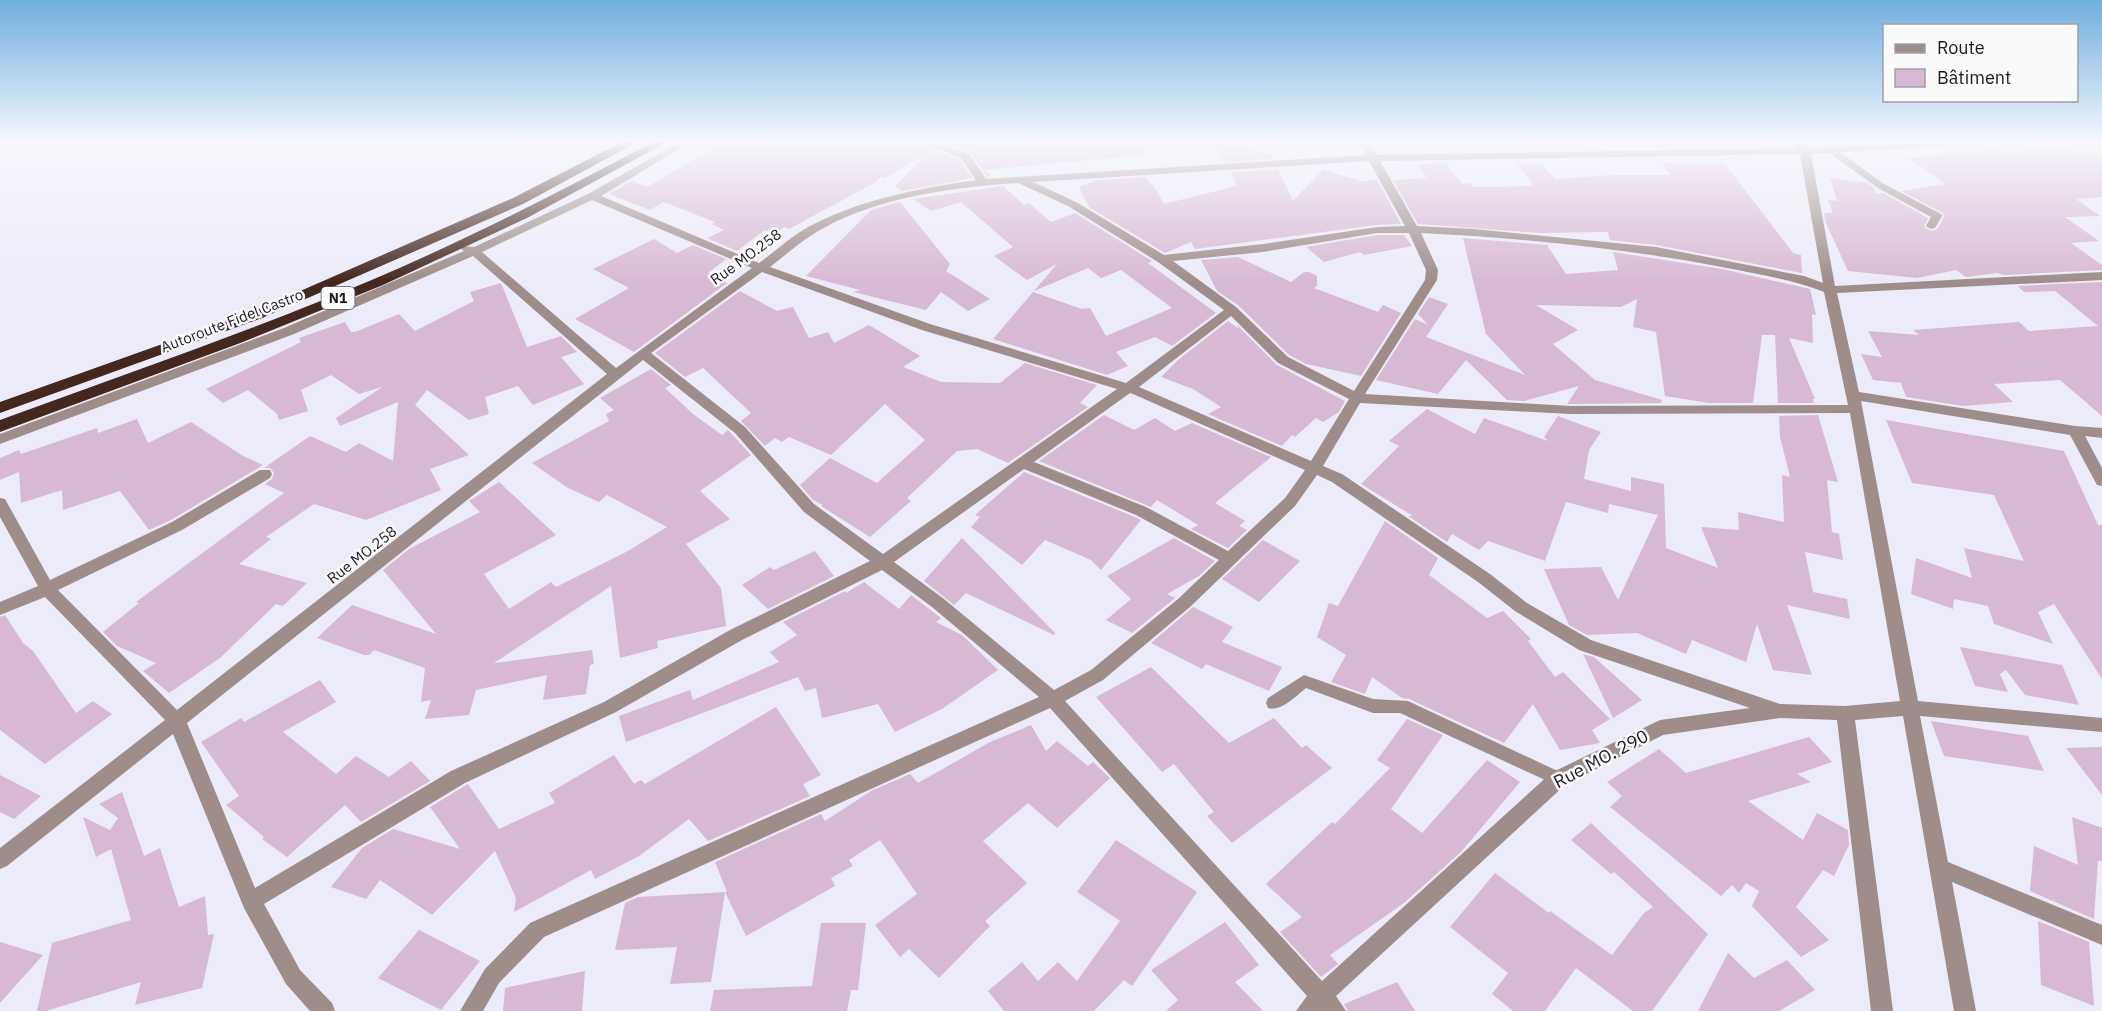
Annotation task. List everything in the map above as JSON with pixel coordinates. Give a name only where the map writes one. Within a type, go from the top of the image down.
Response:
[{"type":"highway","name":"Autoroute Fidel Castro","points":[[0,408],[257,315],[508,206],[542,188]]},
{"type":"highway","name":"Autoroute Fidel Castro","points":[[0,426],[267,327],[467,248],[576,188]]},
{"type":"street","points":[[0,439],[289,331],[467,248],[604,188]]},
{"type":"street","name":"Rue MO.258","points":[[0,860],[644,353],[759,267],[819,226],[859,209],[914,192],[940,188]]},
{"type":"street","points":[[1037,188],[1072,204],[1162,259],[1232,310],[1283,360],[1357,398],[1571,410],[1855,402],[2102,433]]},
{"type":"street","points":[[471,1011],[492,976],[537,930],[1053,699],[1097,675],[1184,603],[1290,502],[1314,468],[1390,342],[1419,302],[1431,280],[1432,270],[1413,229],[1390,188]]},
{"type":"street","points":[[1809,188],[1855,402],[1965,1011]]},
{"type":"street","points":[[592,195],[759,267],[926,327],[1128,388],[1314,468],[1337,478],[1484,578],[1521,607],[1584,645],[1780,711]]},
{"type":"street","points":[[1162,259],[1263,248],[1377,230],[1413,229],[1474,232],[1656,251],[1804,280],[1830,290],[2102,276]]},
{"type":"street","points":[[467,248],[616,375]]},
{"type":"street","points":[[251,901],[458,777],[610,707],[736,635],[883,562],[1128,388],[1232,310]]},
{"type":"street","points":[[644,353],[740,430],[809,508],[938,603],[1053,699],[1335,1011]]},
{"type":"street","points":[[2075,430],[2102,482]]},
{"type":"street","points":[[1022,463],[1141,512],[1231,560]]},
{"type":"street","points":[[0,609],[47,590],[177,526],[266,474]]},
{"type":"street","points":[[0,503],[47,590],[177,722],[251,901],[293,977],[324,1011]]},
{"type":"street","name":"Rue MO. 290","points":[[1307,1011],[1558,779],[1660,728],[1780,711],[1845,713],[1909,708],[2102,725]]},
{"type":"street","points":[[1845,713],[1881,1011]]},
{"type":"street","points":[[1938,867],[2102,935]]},
{"type":"lane","points":[[1885,188],[1937,216],[1930,226]]},
{"type":"lane","points":[[1274,703],[1304,681],[1374,706],[1402,706],[1558,779]]},
{"type":"building","points":[[619,188],[865,188],[789,229],[785,227],[774,234],[765,230],[737,251],[707,238],[724,230],[712,224],[715,222],[664,202],[650,210],[609,194]]},
{"type":"building","points":[[898,188],[917,188],[902,191]]},
{"type":"building","points":[[988,188],[1005,188],[1024,205],[1029,203],[1051,222],[1075,213],[1152,261],[1148,263],[1216,313],[1172,346],[1155,337],[1116,352],[1128,366],[1107,375],[993,339],[1033,292],[1082,309],[1090,308],[1106,336],[1172,308],[1121,270],[1101,278],[1088,268],[1034,291],[1057,264],[1027,280],[994,256],[1013,247],[961,202],[931,211],[913,199]]},
{"type":"building","points":[[1080,188],[1155,188],[1164,204],[1228,188],[1287,188],[1293,201],[1305,188],[1381,188],[1401,224],[1377,225],[1195,249],[1191,242],[1165,253],[1089,207]]},
{"type":"building","points":[[1398,188],[1743,188],[1793,253],[1801,255],[1802,273],[1656,245],[1610,240],[1608,232],[1540,233],[1418,224]]},
{"type":"building","points":[[1833,188],[1874,188],[1876,194],[1883,193],[1928,218],[1924,227],[1932,231],[1937,229],[1944,217],[1943,213],[1901,191],[1919,188],[2102,188],[2102,197],[2076,199],[2100,216],[2065,217],[2099,241],[2071,243],[2102,265],[2102,270],[2005,275],[1997,273],[1966,277],[1956,270],[1917,278],[1848,271],[1826,223],[1824,213],[1833,213],[1828,200],[1837,201]]},
{"type":"building","points":[[900,202],[950,264],[946,271],[990,299],[968,311],[941,292],[926,310],[853,292],[860,290],[806,276],[871,210]]},
{"type":"building","points":[[1377,235],[1404,235],[1412,246],[1364,255],[1360,252],[1324,262],[1306,247]]},
{"type":"building","points":[[1463,238],[1547,245],[1566,274],[1618,270],[1613,252],[1722,269],[1810,289],[1816,315],[1812,314],[1813,343],[1789,338],[1815,399],[1813,399],[1814,403],[1778,403],[1775,335],[1762,335],[1753,403],[1709,403],[1665,396],[1656,332],[1633,327],[1637,299],[1621,307],[1536,305],[1578,330],[1553,344],[1595,380],[1662,400],[1661,403],[1567,404],[1579,386],[1524,401],[1507,400],[1466,360],[1438,394],[1376,380],[1415,319],[1428,325],[1418,314],[1429,297],[1448,304],[1426,337],[1525,375],[1486,334]]},
{"type":"building","points":[[654,239],[677,253],[693,245],[726,259],[708,273],[727,283],[634,352],[575,319],[629,288],[593,269]]},
{"type":"building","points":[[1238,257],[1291,282],[1304,272],[1309,272],[1317,276],[1317,286],[1314,288],[1378,312],[1383,305],[1401,313],[1361,376],[1306,364],[1289,355],[1238,305],[1217,291],[1201,260]]},
{"type":"building","points":[[2102,282],[2102,416],[2060,380],[1994,384],[2013,402],[1963,406],[1906,397],[1901,383],[1873,380],[1861,354],[1882,357],[1868,331],[1919,335],[1913,330],[2019,322],[2029,331],[2098,326],[2055,291],[2024,292],[2018,286]]},
{"type":"building","points":[[501,283],[527,347],[561,336],[577,352],[561,357],[584,384],[533,405],[518,386],[485,397],[489,414],[469,420],[427,390],[415,405],[469,455],[430,469],[441,490],[366,520],[314,504],[266,537],[271,539],[239,564],[307,583],[283,606],[276,604],[220,658],[169,693],[143,671],[156,663],[117,646],[103,632],[139,603],[136,602],[284,493],[265,484],[272,479],[274,473],[270,468],[264,468],[310,436],[346,452],[359,443],[393,461],[398,402],[340,426],[336,418],[382,387],[359,394],[331,375],[301,390],[308,411],[279,420],[277,414],[248,390],[223,403],[206,389],[301,342],[299,338],[345,322],[351,332],[355,332],[399,314],[415,331],[474,301],[470,292]]},
{"type":"building","points":[[740,291],[777,311],[793,307],[809,338],[828,332],[834,343],[869,325],[920,356],[903,367],[941,382],[1000,383],[1025,363],[1097,385],[1080,403],[1088,407],[1008,463],[977,449],[957,451],[907,498],[911,501],[870,537],[821,506],[823,505],[813,500],[800,485],[830,458],[877,483],[925,440],[885,404],[831,455],[789,437],[782,442],[775,438],[765,446],[741,421],[751,413],[703,368],[685,377],[655,353]]},
{"type":"building","points":[[1228,321],[1239,329],[1236,324],[1277,365],[1345,401],[1339,412],[1323,422],[1316,418],[1295,437],[1292,435],[1282,446],[1208,414],[1221,407],[1193,389],[1161,377],[1178,360]]},
{"type":"building","points":[[651,369],[671,385],[665,388],[693,414],[722,435],[728,430],[751,455],[700,491],[730,519],[686,544],[721,588],[726,626],[657,641],[658,648],[620,658],[611,586],[494,663],[592,650],[594,664],[590,665],[586,694],[543,700],[547,675],[476,690],[469,715],[425,719],[431,700],[421,702],[425,668],[374,650],[369,655],[364,655],[317,638],[352,605],[436,634],[383,570],[409,549],[480,512],[469,501],[499,482],[556,535],[484,574],[509,609],[551,582],[556,587],[628,551],[667,527],[607,495],[599,502],[568,488],[532,463],[609,421],[606,414],[614,410],[600,398]]},
{"type":"building","points":[[1427,409],[1475,434],[1484,418],[1548,441],[1544,437],[1558,416],[1601,432],[1589,450],[1584,479],[1631,491],[1631,477],[1664,484],[1666,548],[1718,568],[1701,527],[1739,530],[1738,512],[1784,522],[1782,475],[1790,477],[1780,437],[1779,416],[1818,415],[1838,482],[1827,480],[1832,532],[1839,534],[1843,560],[1805,552],[1813,592],[1847,599],[1850,619],[1787,605],[1812,675],[1773,670],[1757,624],[1746,662],[1692,640],[1686,654],[1637,633],[1587,635],[1569,625],[1544,569],[1601,567],[1618,600],[1658,515],[1609,504],[1608,513],[1566,502],[1545,561],[1488,541],[1479,550],[1452,534],[1447,542],[1408,516],[1413,516],[1361,484],[1399,446],[1389,441]]},
{"type":"building","points":[[1104,415],[1134,430],[1155,418],[1175,431],[1192,423],[1271,457],[1215,503],[1245,521],[1239,526],[1247,530],[1228,548],[1191,529],[1198,525],[1157,500],[1151,507],[1039,461]]},
{"type":"building","points":[[137,419],[148,443],[191,422],[243,456],[263,465],[171,520],[149,530],[120,491],[63,510],[62,490],[21,503],[19,472],[0,480],[0,458],[19,450],[21,454],[97,428],[98,433]]},
{"type":"building","points":[[1886,420],[2064,451],[2098,525],[2102,525],[2102,679],[2054,604],[2038,612],[2053,644],[1994,624],[1988,606],[1954,599],[1953,609],[1911,594],[1916,558],[1972,578],[1964,548],[2024,561],[1994,495],[1912,483]]},
{"type":"building","points":[[1024,472],[1141,520],[1101,570],[1091,560],[1045,540],[1022,565],[971,527],[980,517],[975,515]]},
{"type":"building","points":[[1385,521],[1438,558],[1429,575],[1487,618],[1503,611],[1531,639],[1528,641],[1555,677],[1563,672],[1610,719],[1592,730],[1600,743],[1560,750],[1533,704],[1504,743],[1409,699],[1402,698],[1372,677],[1365,694],[1331,682],[1346,655],[1317,637],[1329,603],[1338,606]]},
{"type":"building","points":[[962,538],[1055,633],[1054,635],[966,593],[954,605],[924,581]]},
{"type":"building","points":[[1174,538],[1215,561],[1199,576],[1167,594],[1175,598],[1132,633],[1106,620],[1131,599],[1107,576]]},
{"type":"building","points":[[1263,540],[1300,561],[1259,602],[1222,579]]},
{"type":"building","points":[[815,551],[834,576],[768,609],[742,585],[770,567],[774,570]]},
{"type":"building","points":[[864,582],[899,609],[911,595],[941,618],[936,622],[962,635],[998,670],[942,709],[895,732],[878,704],[822,718],[816,688],[805,691],[798,677],[626,742],[619,716],[690,690],[693,700],[779,662],[770,652],[797,635],[783,622],[845,591],[846,593]]},
{"type":"building","points":[[1193,607],[1233,627],[1222,642],[1282,667],[1269,691],[1206,664],[1202,669],[1151,643]]},
{"type":"building","points":[[5,615],[23,643],[33,651],[76,713],[93,701],[112,714],[45,764],[0,730],[0,617]]},
{"type":"building","points":[[1960,647],[2062,665],[2079,705],[2025,695],[2006,670],[2000,674],[2008,692],[1975,686]]},
{"type":"building","points":[[1583,654],[1594,657],[1642,700],[1613,718]]},
{"type":"building","points":[[1151,667],[1229,743],[1274,718],[1302,748],[1306,745],[1332,768],[1232,843],[1207,816],[1214,812],[1174,764],[1162,772],[1096,697]]},
{"type":"building","points":[[320,680],[336,702],[283,732],[336,774],[356,756],[389,777],[411,761],[430,781],[361,822],[345,805],[287,857],[262,839],[264,837],[226,805],[239,796],[201,742],[241,718],[244,722]]},
{"type":"building","points":[[776,707],[821,775],[803,784],[810,796],[708,841],[689,819],[639,856],[595,879],[591,870],[514,912],[516,898],[495,851],[432,915],[380,880],[366,899],[331,887],[362,848],[393,829],[460,849],[430,807],[468,784],[499,829],[555,803],[549,793],[614,755],[634,784],[641,780],[645,784]]},
{"type":"building","points":[[1407,719],[1443,735],[1391,809],[1422,833],[1487,760],[1520,782],[1461,852],[1404,903],[1330,955],[1338,964],[1321,977],[1280,932],[1302,917],[1266,884],[1332,822],[1335,824],[1390,768],[1377,760]]},
{"type":"building","points":[[1931,721],[2028,736],[2044,771],[1944,756]]},
{"type":"building","points":[[1031,725],[1046,751],[1057,741],[1088,766],[1093,762],[1110,778],[1057,828],[1028,803],[983,841],[1027,883],[985,921],[990,926],[939,978],[909,949],[900,957],[875,925],[917,894],[880,840],[849,860],[853,866],[831,878],[835,886],[746,936],[725,892],[727,892],[715,862],[821,814],[825,821],[871,791],[910,774],[918,783],[990,742]]},
{"type":"building","points":[[1809,737],[1832,762],[1797,774],[1811,782],[1748,801],[1803,840],[1817,813],[1848,830],[1849,845],[1834,876],[1823,870],[1796,907],[1829,940],[1801,957],[1752,906],[1759,891],[1746,883],[1739,893],[1732,885],[1721,896],[1610,807],[1622,796],[1607,782],[1659,749],[1686,773]]},
{"type":"building","points":[[2102,747],[2102,795],[2066,748]]},
{"type":"building","points":[[0,775],[41,796],[14,819],[0,812]]},
{"type":"building","points":[[122,792],[144,856],[160,848],[179,907],[205,896],[208,935],[214,934],[202,988],[135,1005],[141,982],[46,1011],[37,1011],[52,943],[131,920],[111,849],[96,857],[83,817],[110,830],[118,818],[99,804]]},
{"type":"building","points":[[2072,817],[2102,828],[2102,862],[2098,860],[2094,919],[2030,891],[2034,846],[2078,865]]},
{"type":"building","points":[[1591,823],[1708,934],[1652,1011],[1633,1011],[1576,968],[1545,1011],[1513,1011],[1492,994],[1508,973],[1450,927],[1495,873],[1612,955],[1644,913],[1653,907],[1614,872],[1611,874],[1571,840]]},
{"type":"building","points":[[1116,840],[1197,892],[1132,986],[1124,980],[1094,1011],[1004,1011],[988,991],[1022,962],[1038,981],[1058,962],[1077,981],[1120,921],[1077,892]]},
{"type":"building","points":[[725,892],[711,982],[670,984],[677,947],[615,950],[625,903],[638,897]]},
{"type":"building","points":[[2038,921],[2089,942],[2094,1006],[2041,985]]},
{"type":"building","points":[[1225,922],[1259,965],[1235,982],[1263,1011],[1166,1011],[1178,1000],[1151,970]]},
{"type":"building","points":[[821,923],[866,923],[858,990],[851,990],[847,1011],[710,1011],[714,990],[812,986]]},
{"type":"building","points":[[419,930],[480,961],[441,1010],[378,978]]},
{"type":"building","points":[[0,942],[43,955],[0,1003]]},
{"type":"building","points":[[1728,953],[1754,978],[1787,960],[1815,990],[1779,1011],[1698,1011]]},
{"type":"building","points":[[585,971],[582,1011],[503,1011],[505,988]]},
{"type":"building","points":[[1397,982],[1415,1011],[1348,1011],[1344,1004]]}]
